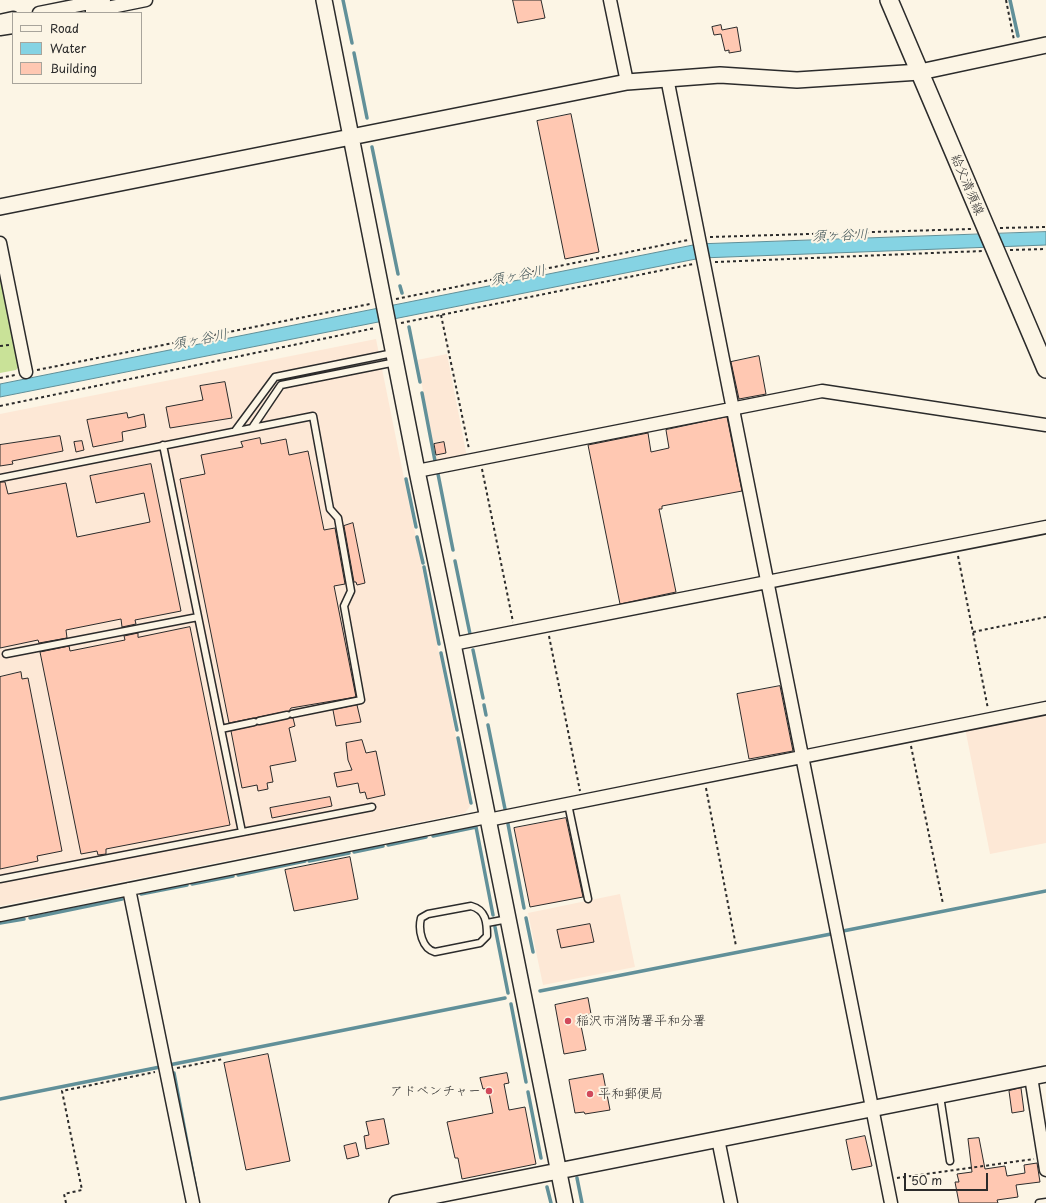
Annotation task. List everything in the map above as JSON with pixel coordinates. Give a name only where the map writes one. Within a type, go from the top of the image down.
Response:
[{"type":"main road","name":"給父清須線","points":[[889,0],[1046,370]]},
{"type":"street","points":[[44,12],[104,0]]},
{"type":"street","points":[[86,12],[146,0]]},
{"type":"street","points":[[324,0],[417,471],[565,1203]]},
{"type":"street","points":[[610,0],[627,82]]},
{"type":"street","points":[[0,21],[12,18]]},
{"type":"street","points":[[0,29],[12,27]]},
{"type":"street","points":[[0,207],[627,82],[720,75],[797,80],[920,72],[1046,45]]},
{"type":"street","points":[[667,78],[891,1203]]},
{"type":"street","points":[[0,243],[26,372]]},
{"type":"street","points":[[417,471],[822,391],[1046,425]]},
{"type":"street","points":[[453,644],[1046,528]]},
{"type":"street","points":[[0,915],[568,804],[1046,708]]},
{"type":"street","points":[[129,889],[193,1203]]},
{"type":"street","points":[[397,1203],[1046,1074]]},
{"type":"street","points":[[1031,1077],[1046,1170]]},
{"type":"street","points":[[718,1139],[731,1203]]},
{"type":"lane","points":[[252,428],[281,386],[395,357]]},
{"type":"lane","points":[[235,431],[274,377],[395,357]]},
{"type":"lane","points":[[0,478],[313,416],[330,509],[338,518],[351,591],[344,606],[361,700],[221,729]]},
{"type":"lane","points":[[163,445],[242,832]]},
{"type":"lane","points":[[6,654],[198,617]]},
{"type":"lane","points":[[568,804],[588,899]]},
{"type":"lane","points":[[0,879],[372,807]]},
{"type":"lane","points":[[471,906],[478,908],[485,916],[487,923],[487,936],[480,943],[435,952],[430,951],[424,946],[420,924],[422,918],[428,914],[471,906]]},
{"type":"lane","points":[[487,923],[508,919]]},
{"type":"lane","points":[[940,1095],[950,1161]]},
{"type":"lane","points":[[1039,1203],[1046,1202]]},
{"type":"path","points":[[1006,0],[1016,52]]},
{"type":"path","points":[[0,378],[699,240],[987,230],[1046,226]]},
{"type":"path","points":[[0,406],[389,324],[441,315],[704,260],[995,249],[1046,249]]},
{"type":"path","points":[[441,315],[515,631]]},
{"type":"path","points":[[955,545],[990,719]]},
{"type":"path","points":[[972,632],[1046,617]]},
{"type":"path","points":[[547,625],[582,801]]},
{"type":"path","points":[[909,736],[942,904]]},
{"type":"path","points":[[703,777],[736,946]]},
{"type":"path","points":[[66,1203],[64,1194],[82,1190],[62,1091],[223,1058]]},
{"type":"path","points":[[886,1180],[1044,1158]]},
{"type":"shaded area","points":[[376,339],[470,806],[465,813],[0,906],[0,414]]},
{"type":"shaded area","points":[[447,354],[467,457],[437,463],[417,360]]},
{"type":"shaded area","points":[[1046,712],[1046,843],[990,854],[965,728]]},
{"type":"shaded area","points":[[620,894],[635,967],[543,985],[528,913]]},
{"type":"green space","points":[[0,268],[19,366],[16,370],[0,373]]},
{"type":"water","points":[[1046,232],[1046,245],[701,258],[0,397],[0,384],[698,244]]},
{"type":"building","points":[[513,0],[541,0],[545,18],[518,23]]},
{"type":"building","points":[[721,25],[722,30],[737,27],[741,51],[729,53],[729,50],[725,51],[721,34],[714,35],[712,27]]},
{"type":"building","points":[[571,114],[599,252],[565,259],[537,121]]},
{"type":"building","points":[[759,356],[766,394],[739,399],[731,362]]},
{"type":"building","points":[[225,382],[232,418],[170,428],[166,407],[203,400],[200,386]]},
{"type":"building","points":[[127,413],[128,418],[144,414],[146,427],[122,432],[123,441],[93,447],[87,420]]},
{"type":"building","points":[[727,417],[742,491],[662,506],[662,509],[659,509],[676,592],[620,604],[588,445],[648,433],[651,452],[669,448],[666,430]]},
{"type":"building","points":[[60,436],[63,451],[12,461],[13,464],[0,466],[0,445]]},
{"type":"building","points":[[260,438],[261,444],[286,439],[289,455],[308,451],[324,530],[335,528],[345,584],[334,586],[356,697],[291,708],[289,711],[229,723],[180,479],[205,474],[201,455],[243,447],[241,442]]},
{"type":"building","points":[[82,441],[84,450],[76,452],[74,442]]},
{"type":"building","points":[[444,442],[446,453],[436,455],[434,444]]},
{"type":"building","points":[[151,464],[181,611],[135,620],[136,624],[122,627],[121,619],[66,630],[67,638],[39,643],[38,640],[0,648],[0,482],[5,482],[8,494],[66,483],[77,537],[150,522],[144,493],[96,503],[90,476]]},
{"type":"building","points":[[353,523],[365,583],[357,585],[356,582],[354,582],[344,526]]},
{"type":"building","points":[[190,627],[230,825],[106,849],[106,854],[98,855],[97,851],[81,854],[40,652],[69,646],[70,651],[125,640],[124,636],[138,633],[138,637]]},
{"type":"building","points":[[21,672],[22,679],[28,678],[62,851],[37,856],[38,861],[0,869],[0,677]]},
{"type":"building","points":[[780,686],[793,751],[749,759],[737,694]]},
{"type":"building","points":[[357,705],[361,722],[336,726],[333,710]]},
{"type":"building","points":[[293,718],[295,726],[289,728],[296,761],[270,766],[273,782],[267,783],[268,789],[258,791],[257,785],[242,788],[231,731]]},
{"type":"building","points":[[362,740],[366,753],[376,751],[385,795],[367,799],[365,792],[360,793],[358,783],[337,787],[334,773],[352,770],[348,760],[346,743]]},
{"type":"building","points":[[330,797],[332,806],[272,818],[270,808]]},
{"type":"building","points":[[566,818],[583,897],[530,907],[514,828]]},
{"type":"building","points":[[350,857],[358,899],[294,911],[285,870]]},
{"type":"building","points":[[590,924],[594,942],[561,948],[557,930]]},
{"type":"building","points":[[588,998],[591,1014],[579,1016],[586,1050],[564,1054],[555,1005]]},
{"type":"building","points":[[268,1054],[290,1161],[246,1170],[224,1063]]},
{"type":"building","points":[[507,1073],[509,1083],[504,1084],[509,1110],[525,1107],[536,1164],[462,1179],[458,1158],[455,1158],[447,1122],[493,1113],[488,1088],[483,1089],[480,1078]]},
{"type":"building","points":[[603,1074],[610,1110],[585,1114],[584,1112],[575,1113],[569,1080]]},
{"type":"building","points":[[1021,1088],[1024,1111],[1012,1113],[1009,1091]]},
{"type":"building","points":[[384,1119],[389,1144],[366,1149],[364,1136],[369,1135],[366,1122]]},
{"type":"building","points":[[865,1136],[872,1166],[852,1170],[846,1140]]},
{"type":"building","points":[[979,1138],[985,1169],[1005,1166],[1007,1176],[1025,1173],[1024,1165],[1037,1163],[1040,1182],[1016,1185],[1018,1197],[997,1200],[998,1203],[959,1203],[955,1182],[959,1182],[957,1174],[972,1172],[968,1139]]},
{"type":"building","points":[[356,1143],[359,1156],[347,1159],[344,1146]]},
{"type":"waterway","points":[[343,0],[352,43]]},
{"type":"waterway","points":[[1010,0],[1018,36]]},
{"type":"waterway","points":[[354,53],[367,118]]},
{"type":"waterway","points":[[372,147],[398,274]]},
{"type":"waterway","points":[[400,286],[402,293]]},
{"type":"waterway","points":[[409,327],[420,382]]},
{"type":"waterway","points":[[422,393],[435,461]]},
{"type":"waterway","points":[[438,474],[453,550]]},
{"type":"waterway","points":[[406,479],[416,527]]},
{"type":"waterway","points":[[417,537],[423,563]]},
{"type":"waterway","points":[[455,561],[470,634]]},
{"type":"waterway","points":[[424,567],[439,644]]},
{"type":"waterway","points":[[473,650],[483,698]]},
{"type":"waterway","points":[[441,653],[457,730]]},
{"type":"waterway","points":[[484,705],[486,715]]},
{"type":"waterway","points":[[488,725],[505,809]]},
{"type":"waterway","points":[[458,738],[471,803]]},
{"type":"waterway","points":[[508,824],[524,908]]},
{"type":"waterway","points":[[433,836],[476,827],[493,915]]},
{"type":"waterway","points":[[388,845],[426,837]]},
{"type":"waterway","points":[[354,852],[383,846]]},
{"type":"waterway","points":[[309,861],[349,853]]},
{"type":"waterway","points":[[238,875],[305,861]]},
{"type":"waterway","points":[[192,884],[233,876]]},
{"type":"waterway","points":[[141,894],[187,885]]},
{"type":"waterway","points":[[843,931],[1046,891]]},
{"type":"waterway","points":[[30,918],[122,899]]},
{"type":"waterway","points":[[526,918],[533,952]]},
{"type":"waterway","points":[[0,923],[24,919]]},
{"type":"waterway","points":[[495,927],[508,993]]},
{"type":"waterway","points":[[540,991],[831,934]]},
{"type":"waterway","points":[[169,1065],[505,998]]},
{"type":"waterway","points":[[511,1004],[526,1082]]},
{"type":"waterway","points":[[0,1099],[160,1067]]},
{"type":"waterway","points":[[174,1073],[196,1190]]},
{"type":"waterway","points":[[528,1092],[541,1158]]},
{"type":"waterway","points":[[577,1178],[582,1203]]},
{"type":"waterway","points":[[547,1187],[551,1203]]},
{"type":"place","name":"稲沢市消防署平和分署","points":[[568,1021]]},
{"type":"place","name":"アドベンチャー","points":[[489,1091]]},
{"type":"place","name":"平和郵便局","points":[[590,1094]]},
{"type":"water label","name":"須ヶ谷川","points":[[840,236]]},
{"type":"water label","name":"須ヶ谷川","points":[[518,276]]},
{"type":"water label","name":"須ヶ谷川","points":[[200,340]]}]
